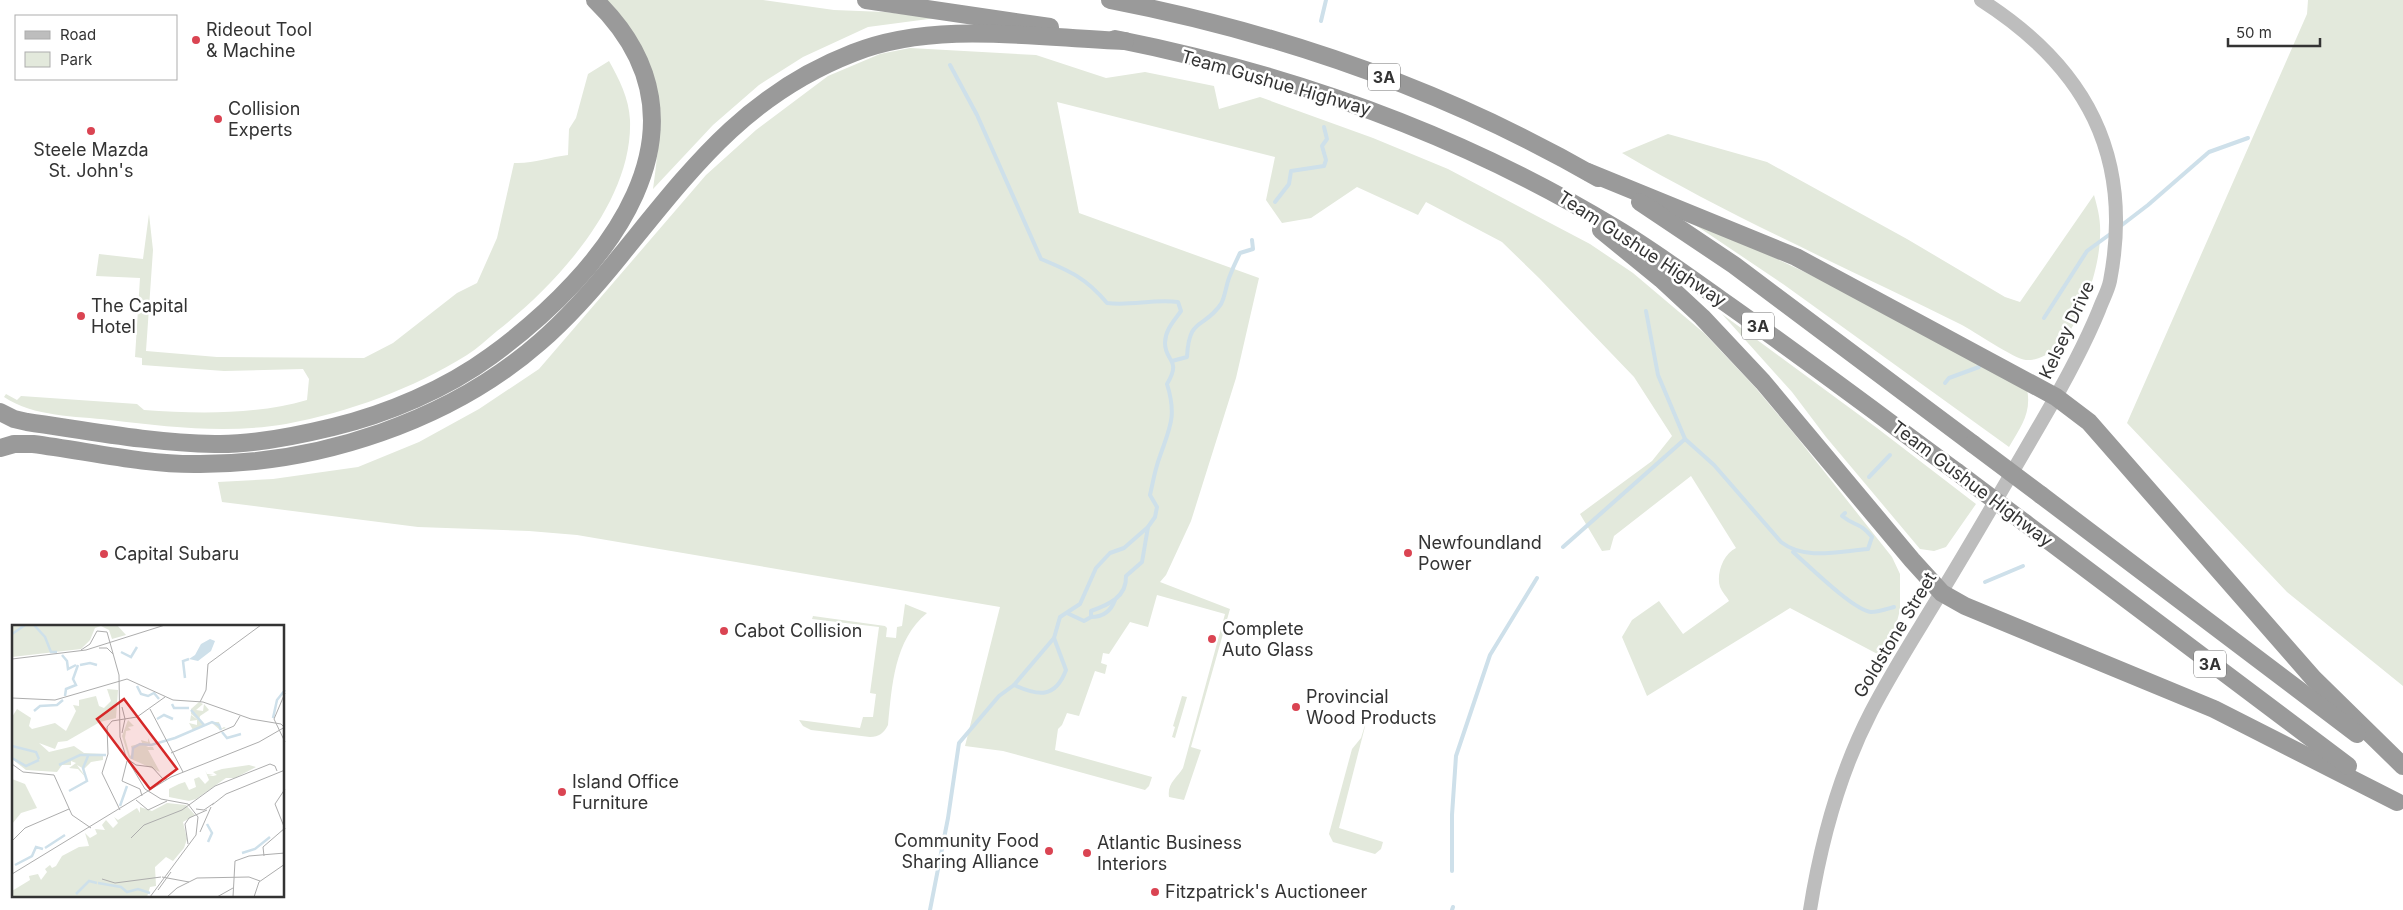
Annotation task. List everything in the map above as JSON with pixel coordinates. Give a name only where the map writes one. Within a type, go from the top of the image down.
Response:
[{"type":"highway","points":[[0,412],[14,419],[28,422],[160,441],[217,444],[276,438],[334,427],[389,409],[442,386],[490,357],[534,322],[575,282],[611,238],[626,215],[647,166],[651,142],[651,116],[648,90],[641,65],[630,41],[615,20],[595,0]]},
{"type":"highway","name":"Team Gushue Highway","points":[[866,0],[1064,29],[1125,41],[1234,68],[1374,112],[1494,162],[1552,191],[1618,229],[1681,272],[1957,472],[2205,661],[2400,805]]},
{"type":"highway","name":"Team Gushue Highway","points":[[1110,0],[1170,12],[1308,50],[1382,76],[1518,135],[1637,200],[1734,265],[2403,767]]},
{"type":"highway","points":[[1142,0],[1170,12]]},
{"type":"highway","points":[[0,448],[14,444],[33,444],[171,463],[200,464],[289,458],[391,430],[453,401],[515,363],[539,343],[585,298],[713,146],[741,119],[771,95],[804,75],[854,52],[905,38],[970,32],[1125,41]]},
{"type":"highway","points":[[1588,172],[1796,257],[2056,397],[2089,422],[2313,678],[2403,767]]},
{"type":"highway","points":[[1552,191],[1661,278],[1702,317],[1763,382],[1906,553],[1942,593],[1966,606],[2214,708],[2400,805]]},
{"type":"main road","name":"Kelsey Drive","points":[[1981,0],[2005,15],[2054,58],[2076,85],[2092,113],[2099,131],[2115,187],[2116,232],[2109,283],[2085,344],[2056,397]]},
{"type":"main road","name":"Goldstone Street","points":[[1810,910],[1821,853],[1834,801],[1871,713],[2056,397]]},
{"type":"green space","points":[[603,0],[763,0],[834,10],[885,12],[936,18],[868,27],[803,57],[759,85],[713,125],[653,189],[659,133],[655,87],[638,45]]},
{"type":"green space","points":[[2308,0],[2403,0],[2403,686],[2287,592],[2127,423],[2307,14]]},
{"type":"green space","points":[[910,48],[1036,55],[1106,78],[1145,72],[1214,86],[1219,109],[1260,97],[1373,138],[1448,169],[1590,244],[1633,273],[1704,333],[1754,386],[1796,436],[1892,557],[1900,574],[1900,610],[1887,659],[1790,608],[1647,696],[1622,637],[1632,620],[1659,601],[1683,634],[1729,601],[1720,587],[1719,576],[1727,555],[1736,548],[1691,476],[1614,536],[1610,550],[1602,551],[1580,514],[1652,461],[1672,436],[1634,377],[1539,278],[1502,242],[1426,202],[1418,215],[1357,187],[1311,218],[1282,223],[1266,200],[1275,157],[1057,102],[1079,213],[1259,278],[1236,378],[1191,521],[1166,575],[1160,582],[1230,609],[1191,747],[1201,750],[1184,800],[1169,797],[1169,792],[1173,781],[1183,768],[1225,614],[1157,595],[1148,627],[1130,622],[1109,654],[1103,653],[1101,663],[1107,665],[1105,674],[1095,671],[1079,716],[1067,713],[1062,725],[1058,729],[1055,750],[1152,777],[1149,786],[1145,790],[1003,751],[965,746],[1000,607],[577,535],[529,531],[418,527],[222,502],[218,482],[273,479],[358,467],[419,442],[479,409],[539,369],[706,175],[756,130],[828,76],[880,54]]},
{"type":"green space","points":[[609,61],[626,96],[630,120],[628,151],[619,181],[605,210],[587,239],[544,290],[479,346],[446,367],[402,389],[334,413],[286,424],[242,429],[176,427],[55,414],[41,412],[16,404],[4,397],[6,394],[17,400],[21,396],[137,404],[144,410],[205,413],[247,411],[307,400],[309,379],[303,369],[224,371],[142,365],[142,358],[135,357],[140,278],[96,276],[99,254],[143,259],[149,214],[153,250],[146,351],[217,357],[364,358],[393,343],[457,293],[477,283],[497,238],[514,163],[568,155],[569,129],[576,118],[588,74]]},
{"type":"green space","points":[[1668,134],[1767,162],[1907,239],[2005,297],[2020,302],[2094,195],[2099,215],[2100,236],[2099,252],[2089,292],[2070,331],[2057,347],[2042,357],[2026,360],[2020,358],[1960,324],[1705,199],[1622,153]]},
{"type":"green space","points":[[1673,210],[1841,289],[2026,385],[2028,403],[2025,418],[2009,447],[1783,284]]},
{"type":"green space","points":[[1722,314],[1877,428],[1976,504],[1946,547],[1934,551],[1920,549],[1826,437],[1792,392]]},
{"type":"green space","points":[[905,604],[927,613],[916,624],[901,650],[893,680],[888,725],[885,730],[879,735],[870,737],[811,730],[803,726],[799,720],[860,728],[863,717],[873,717],[876,694],[870,693],[879,627],[812,619],[813,616],[885,626],[887,628],[886,637],[896,638],[897,627],[902,626]]},
{"type":"green space","points":[[1182,696],[1187,697],[1175,738],[1172,737],[1175,727],[1173,726]]},
{"type":"green space","points":[[1368,715],[1339,828],[1383,842],[1381,849],[1375,854],[1333,842],[1329,834],[1352,749],[1361,738]]},
{"type":"waterway","points":[[1321,21],[1326,0]]},
{"type":"waterway","points":[[930,910],[948,818],[959,743],[999,696],[1014,685],[1054,638],[1060,617],[1080,604],[1096,568],[1110,553],[1124,548],[1148,527],[1155,517],[1157,507],[1150,495],[1172,413],[1167,384],[1173,370],[1173,365],[1167,354],[1165,338],[1170,326],[1181,311],[1178,302],[1107,303],[1085,281],[1061,267],[1041,259],[977,115],[950,65]]},
{"type":"waterway","points":[[1275,202],[1289,184],[1291,171],[1324,166],[1326,160],[1322,146],[1327,139],[1324,127]]},
{"type":"waterway","points":[[2118,228],[2148,205],[2209,152],[2248,138]]},
{"type":"waterway","points":[[2044,318],[2087,251],[2113,232]]},
{"type":"waterway","points":[[1172,361],[1187,357],[1188,344],[1194,329],[1221,304],[1229,278],[1240,253],[1253,249],[1252,240]]},
{"type":"waterway","points":[[1563,547],[1685,439],[1658,375],[1646,311]]},
{"type":"waterway","points":[[1945,383],[1949,378],[1979,367]]},
{"type":"waterway","points":[[1685,439],[1714,465],[1781,542],[1790,548],[1812,553],[1834,553],[1868,549],[1872,537],[1864,529],[1842,516],[1845,513]]},
{"type":"waterway","points":[[1869,477],[1890,455]]},
{"type":"waterway","points":[[1067,613],[1084,621],[1091,617],[1091,611],[1110,603],[1120,595],[1126,576],[1142,562],[1148,527]]},
{"type":"waterway","points":[[1793,552],[1853,604],[1871,612],[1894,607]]},
{"type":"waterway","points":[[1985,582],[2023,566]]},
{"type":"waterway","points":[[1452,871],[1452,815],[1456,756],[1490,655],[1537,578]]},
{"type":"waterway","points":[[1091,617],[1106,613],[1115,600]]},
{"type":"waterway","points":[[1014,685],[1038,693],[1051,690],[1057,686],[1066,670],[1054,638]]},
{"type":"place","name":"Rideout Tool & Machine","points":[[196,40]]},
{"type":"place","name":"Collision Experts","points":[[218,119]]},
{"type":"place","name":"Steele Mazda St. John's","points":[[91,131]]},
{"type":"place","name":"The Capital Hotel","points":[[81,316]]},
{"type":"place","name":"Newfoundland Power","points":[[1408,553]]},
{"type":"place","name":"Capital Subaru","points":[[104,554]]},
{"type":"place","name":"Cabot Collision","points":[[724,631]]},
{"type":"place","name":"Complete Auto Glass","points":[[1212,639]]},
{"type":"place","name":"Provincial Wood Products","points":[[1296,707]]},
{"type":"place","name":"Island Office Furniture","points":[[562,792]]},
{"type":"place","name":"Community Food Sharing Alliance","points":[[1049,851]]},
{"type":"place","name":"Atlantic Business Interiors","points":[[1087,853]]},
{"type":"place","name":"Fitzpatrick's Auctioneer","points":[[1155,892]]}]
